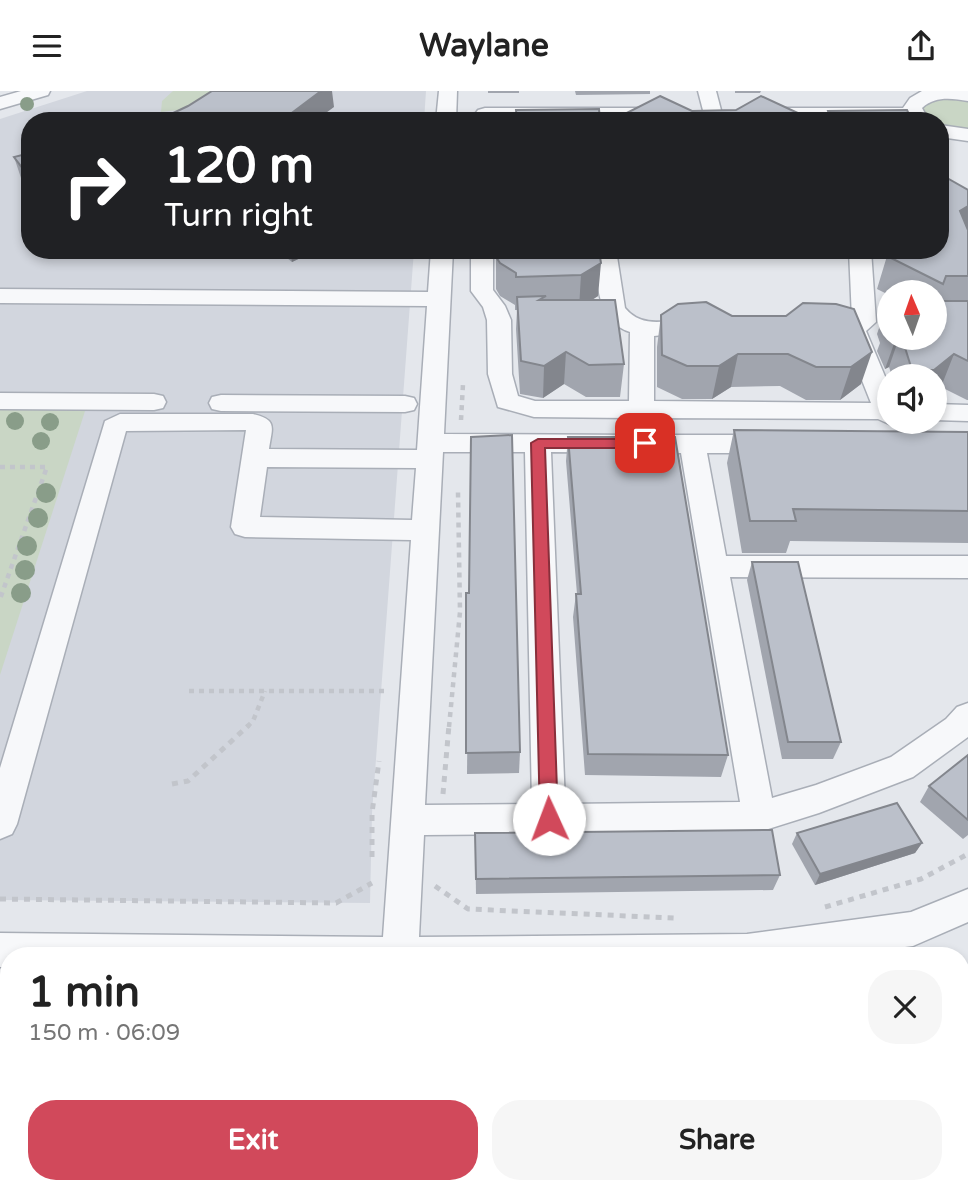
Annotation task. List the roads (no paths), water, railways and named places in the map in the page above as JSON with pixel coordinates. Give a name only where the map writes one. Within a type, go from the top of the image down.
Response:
[{"type":"street","points":[[0,103],[41,91]]},
{"type":"street","points":[[446,112],[447,91]]},
{"type":"street","points":[[707,91],[712,112]]},
{"type":"street","points":[[914,112],[912,108],[920,97],[956,93]]},
{"type":"street","points":[[949,132],[968,135]]},
{"type":"street","points":[[400,947],[424,530],[438,449],[436,323],[441,299],[442,259]]},
{"type":"street","points":[[482,259],[482,291],[494,306],[499,320],[500,374],[507,401],[534,409],[639,409],[877,418]]},
{"type":"street","points":[[606,259],[614,309],[618,317]]},
{"type":"street","points":[[860,259],[858,321],[877,377]]},
{"type":"street","points":[[0,296],[441,299]]},
{"type":"street","points":[[592,317],[618,317],[642,330],[724,324]]},
{"type":"street","points":[[792,326],[877,318]]},
{"type":"street","points":[[499,320],[525,319]]},
{"type":"street","points":[[642,330],[639,409],[645,443]]},
{"type":"street","points":[[0,401],[405,404]]},
{"type":"street","points":[[947,412],[968,413]]},
{"type":"street","points":[[0,824],[114,427],[128,421],[253,422],[260,425],[245,527],[424,530]]},
{"type":"street","points":[[538,443],[549,819]]},
{"type":"street","points":[[257,458],[538,443],[803,444]]},
{"type":"street","points":[[692,444],[759,817]]},
{"type":"street","points":[[714,566],[968,567]]},
{"type":"street","points":[[407,820],[759,817],[819,799],[902,767],[957,728],[968,716]]},
{"type":"street","points":[[788,947],[913,929],[968,905]]}]
